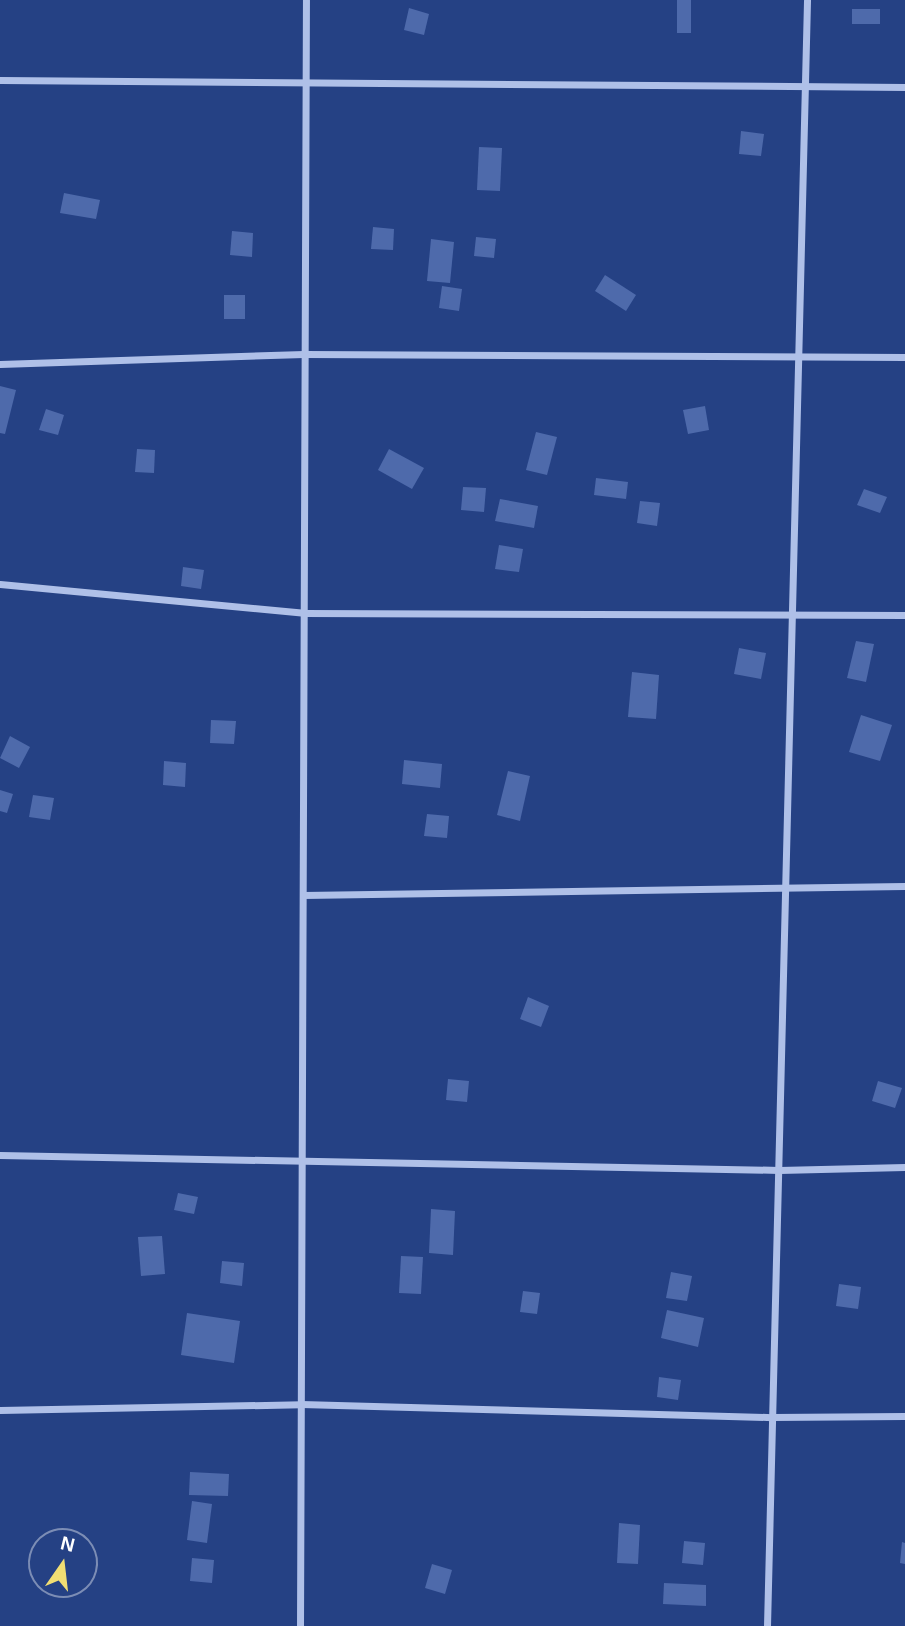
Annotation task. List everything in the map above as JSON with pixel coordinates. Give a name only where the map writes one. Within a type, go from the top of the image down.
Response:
[{"type":"street","points":[[300,1626],[306,0]]},
{"type":"street","points":[[767,1626],[807,0]]},
{"type":"street","points":[[0,80],[905,86]]},
{"type":"street","points":[[0,365],[304,354],[905,357]]},
{"type":"street","points":[[0,584],[304,613],[905,615]]},
{"type":"street","points":[[303,895],[905,886]]},
{"type":"street","points":[[0,1155],[302,1163],[779,1170],[905,1167]]},
{"type":"street","points":[[0,1410],[301,1404],[772,1417],[905,1416]]},
{"type":"building","points":[[677,0],[691,0],[691,33],[677,33]]},
{"type":"building","points":[[409,8],[429,14],[424,35],[404,30]]},
{"type":"building","points":[[852,9],[880,9],[880,24],[852,24]]},
{"type":"building","points":[[741,131],[764,134],[761,156],[739,154]]},
{"type":"building","points":[[479,147],[502,148],[500,191],[477,190]]},
{"type":"building","points":[[64,193],[100,200],[96,219],[60,213]]},
{"type":"building","points":[[373,227],[394,229],[393,250],[371,249]]},
{"type":"building","points":[[232,231],[253,233],[252,257],[230,255]]},
{"type":"building","points":[[476,237],[496,239],[494,258],[474,256]]},
{"type":"building","points":[[431,239],[454,242],[450,283],[427,281]]},
{"type":"building","points":[[605,275],[636,295],[626,311],[595,291]]},
{"type":"building","points":[[442,286],[462,289],[459,311],[439,308]]},
{"type":"building","points":[[224,295],[245,295],[245,319],[224,319]]},
{"type":"building","points":[[0,386],[16,390],[5,434],[0,433]]},
{"type":"building","points":[[705,406],[709,430],[688,434],[683,410]]},
{"type":"building","points":[[46,409],[64,415],[58,435],[39,430]]},
{"type":"building","points":[[536,432],[557,437],[547,475],[526,470]]},
{"type":"building","points":[[137,449],[155,450],[154,473],[135,472]]},
{"type":"building","points":[[389,449],[424,468],[412,489],[378,470]]},
{"type":"building","points":[[596,478],[628,482],[626,499],[594,495]]},
{"type":"building","points":[[463,487],[486,488],[484,512],[461,510]]},
{"type":"building","points":[[864,489],[887,497],[880,513],[857,505]]},
{"type":"building","points":[[500,499],[538,506],[534,528],[495,521]]},
{"type":"building","points":[[640,501],[660,503],[657,526],[637,523]]},
{"type":"building","points":[[499,545],[523,549],[519,572],[495,569]]},
{"type":"building","points":[[183,567],[204,570],[201,589],[181,586]]},
{"type":"building","points":[[856,641],[874,644],[866,682],[847,678]]},
{"type":"building","points":[[739,648],[766,653],[761,679],[734,674]]},
{"type":"building","points":[[632,672],[659,675],[656,719],[628,717]]},
{"type":"building","points":[[861,715],[892,725],[880,761],[849,752]]},
{"type":"building","points":[[211,720],[236,721],[234,744],[210,743]]},
{"type":"building","points":[[10,736],[30,747],[19,768],[0,758]]},
{"type":"building","points":[[404,760],[442,764],[440,788],[402,784]]},
{"type":"building","points":[[164,761],[186,763],[185,787],[163,785]]},
{"type":"building","points":[[508,771],[530,776],[520,821],[497,815]]},
{"type":"building","points":[[0,790],[13,794],[7,813],[0,811]]},
{"type":"building","points":[[33,795],[54,798],[50,820],[29,817]]},
{"type":"building","points":[[427,814],[449,816],[447,838],[424,836]]},
{"type":"building","points":[[528,997],[549,1006],[541,1027],[520,1019]]},
{"type":"building","points":[[448,1079],[469,1081],[467,1102],[446,1100]]},
{"type":"building","points":[[878,1081],[902,1088],[895,1108],[872,1101]]},
{"type":"building","points":[[178,1193],[198,1197],[194,1214],[174,1210]]},
{"type":"building","points":[[431,1209],[455,1211],[453,1255],[429,1253]]},
{"type":"building","points":[[162,1236],[165,1274],[141,1276],[138,1237]]},
{"type":"building","points":[[401,1256],[423,1257],[421,1294],[399,1293]]},
{"type":"building","points":[[222,1261],[244,1263],[242,1286],[220,1283]]},
{"type":"building","points":[[671,1272],[692,1276],[687,1301],[666,1298]]},
{"type":"building","points":[[839,1284],[861,1287],[858,1309],[836,1306]]},
{"type":"building","points":[[523,1291],[540,1293],[537,1314],[520,1312]]},
{"type":"building","points":[[667,1310],[704,1318],[698,1347],[661,1338]]},
{"type":"building","points":[[187,1313],[240,1321],[234,1363],[181,1355]]},
{"type":"building","points":[[659,1377],[681,1380],[678,1400],[657,1397]]},
{"type":"building","points":[[190,1472],[229,1474],[228,1496],[189,1495]]},
{"type":"building","points":[[192,1501],[212,1504],[207,1543],[187,1540]]},
{"type":"building","points":[[619,1523],[640,1525],[638,1564],[617,1563]]},
{"type":"building","points":[[684,1541],[705,1543],[703,1565],[682,1563]]},
{"type":"building","points":[[902,1542],[905,1543],[905,1564],[900,1563]]},
{"type":"building","points":[[192,1558],[214,1560],[212,1583],[190,1581]]},
{"type":"building","points":[[432,1564],[452,1570],[445,1594],[425,1588]]},
{"type":"building","points":[[664,1583],[706,1585],[706,1606],[663,1604]]}]
